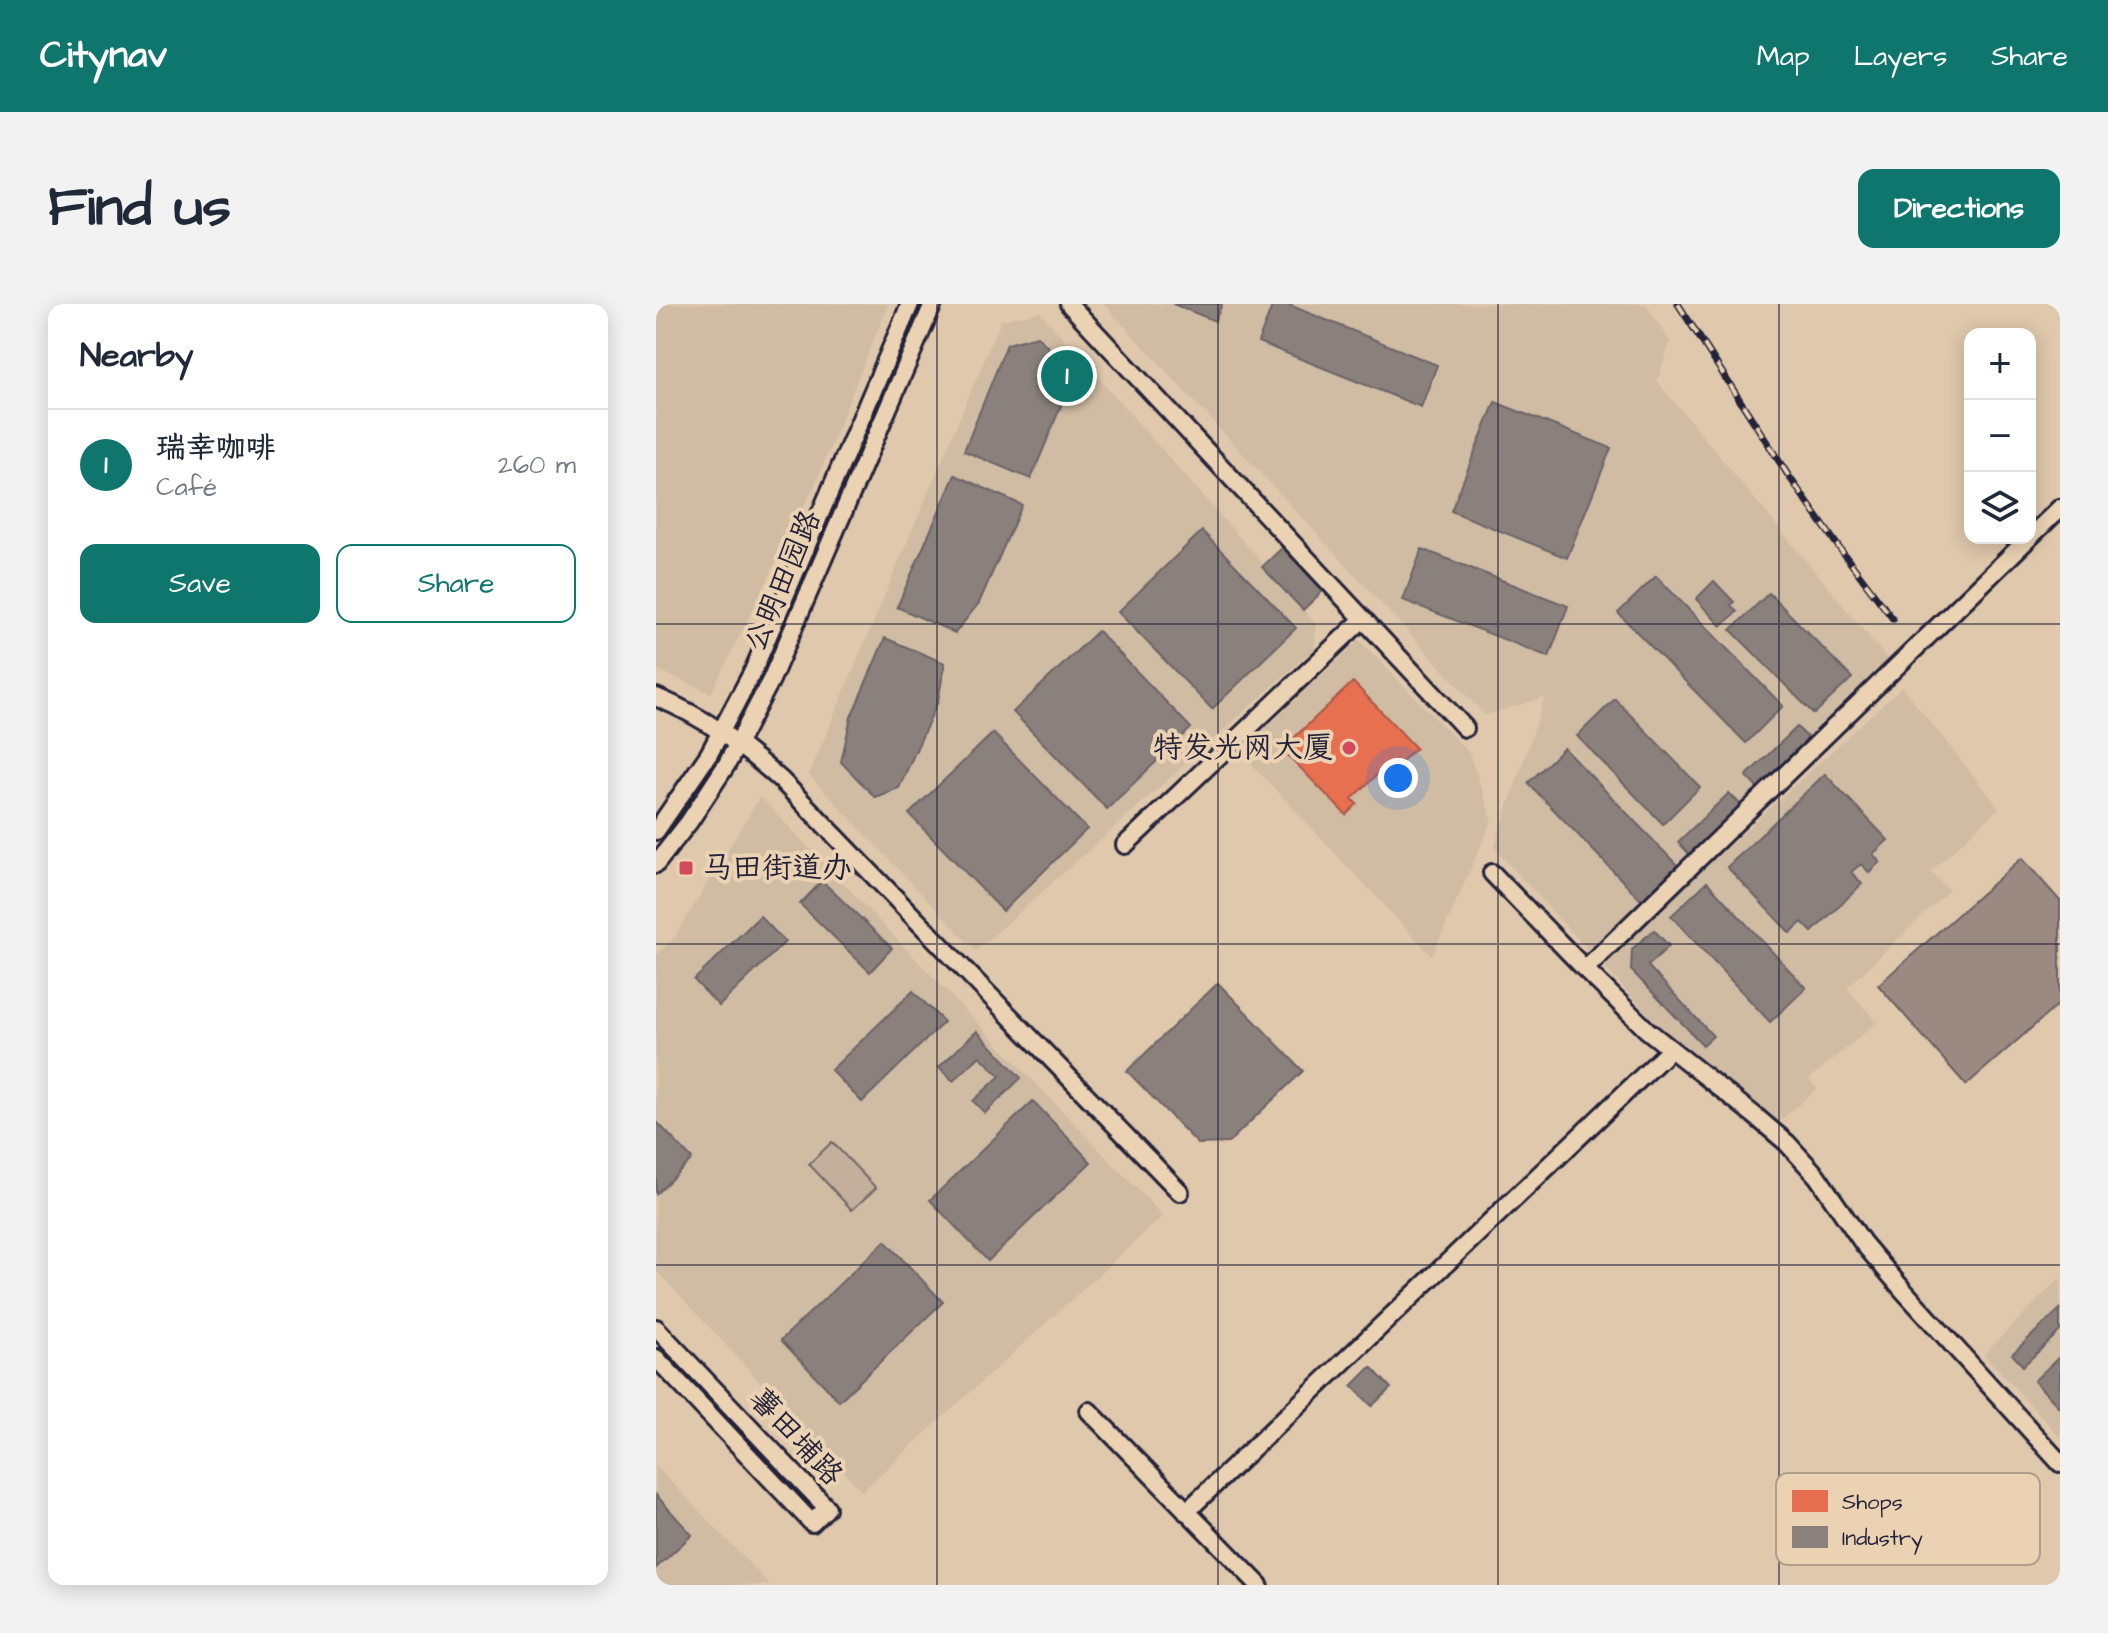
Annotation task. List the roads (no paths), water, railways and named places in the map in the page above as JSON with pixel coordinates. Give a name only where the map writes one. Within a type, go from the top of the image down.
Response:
[{"type":"street","name":"公明田园路","points":[[656,831],[709,754],[753,671],[910,304]]},
{"type":"street","name":"公明田园路","points":[[656,864],[689,822],[727,764],[771,680],[933,304]]},
{"type":"street","points":[[1069,304],[1465,728]]},
{"type":"street","points":[[2036,532],[2060,508]]},
{"type":"street","points":[[1585,969],[2024,544]]},
{"type":"street","points":[[1125,845],[1363,619]]},
{"type":"street","points":[[656,697],[686,709],[738,743],[781,780],[1180,1192]]},
{"type":"street","points":[[1492,873],[1647,1030],[1754,1115],[1797,1154],[1817,1176],[1863,1243],[2060,1463]]},
{"type":"street","points":[[1186,1512],[1671,1049]]},
{"type":"street","name":"薯田埔路","points":[[656,1328],[827,1508],[812,1523],[656,1358]]},
{"type":"street","points":[[1089,1411],[1259,1585]]},
{"type":"railway","points":[[1678,304],[1788,475],[1893,619]]},
{"type":"place","name":"瑞幸咖啡","points":[[1067,376]]},
{"type":"place","name":"特发光网大厦","points":[[1349,748]]},
{"type":"place","name":"马田街道办","points":[[686,868]]}]
